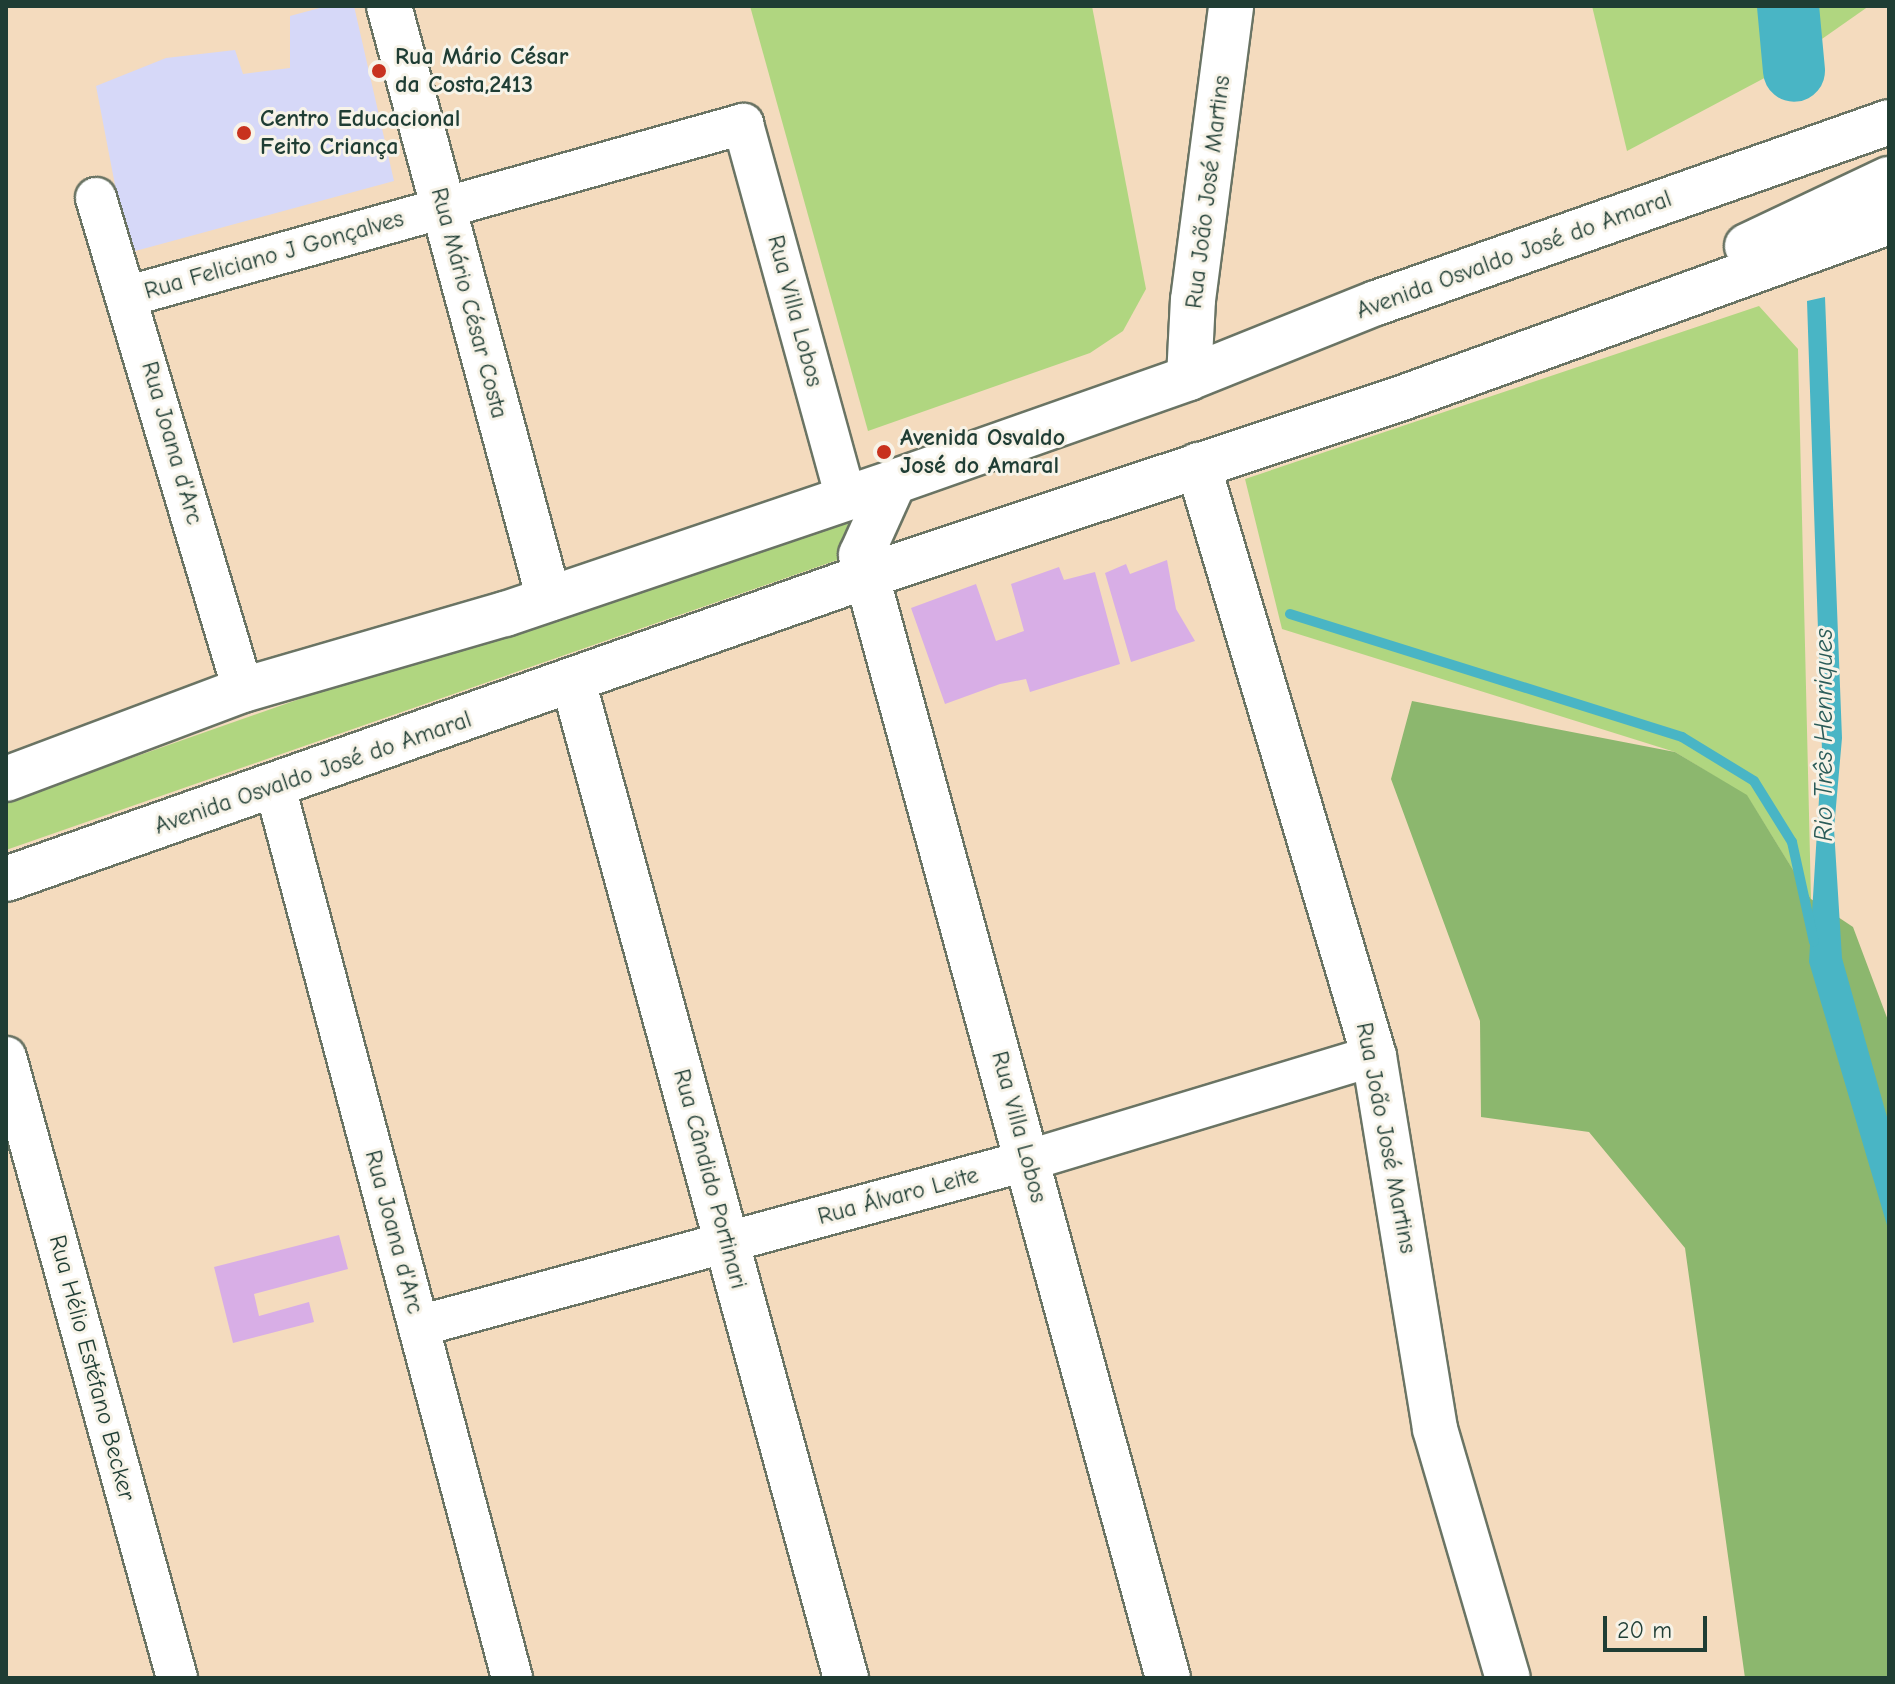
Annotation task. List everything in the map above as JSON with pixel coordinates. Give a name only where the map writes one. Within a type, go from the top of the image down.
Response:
[{"type":"main road","name":"Rua Mário César Costa","points":[[389,6],[549,599]]},
{"type":"main road","name":"Rua João José Martins","points":[[1189,378],[1193,300],[1231,6]]},
{"type":"main road","name":"Avenida Osvaldo José do Amaral","points":[[6,779],[243,690],[549,599],[846,499],[1189,378],[1376,303],[1889,122]]},
{"type":"main road","points":[[1619,316],[1708,264],[1889,179]]},
{"type":"main road","name":"Avenida Osvaldo José do Amaral","points":[[6,879],[275,787],[867,576],[1402,398],[1619,316],[1889,222]]},
{"type":"main road","name":"Rua João José Martins","points":[[1198,465],[1374,1056],[1435,1429],[1508,1678]]},
{"type":"main road","name":"Rua Villa Lobos","points":[[894,482],[861,555],[1029,1160],[1168,1678]]},
{"type":"main road","name":"Rua Cândido Portinari","points":[[573,681],[846,1678]]},
{"type":"street","name":"Rua Feliciano J Gonçalves","points":[[129,296],[743,124]]},
{"type":"street","name":"Rua Villa Lobos","points":[[743,124],[846,499]]},
{"type":"street","name":"Rua Joana d'Arc","points":[[96,198],[129,296],[243,690]]},
{"type":"street","name":"Rua Joana d'Arc","points":[[275,787],[512,1678]]},
{"type":"street","name":"Rua Álvaro Leite","points":[[419,1326],[1029,1160],[1374,1056]]},
{"type":"street","name":"Rua Hélio Estéfano Becker","points":[[6,1057],[177,1678]]},
{"type":"shaded area","name":"Centro Educacional Feito Criança","points":[[327,6],[354,6],[394,181],[128,253],[96,86],[166,58],[235,50],[243,74],[290,68],[290,16]]},
{"type":"green space","points":[[750,6],[1092,6],[1146,289],[1123,331],[1090,353],[868,431]]},
{"type":"green space","points":[[1592,6],[1869,6],[1772,74],[1627,151]]},
{"type":"green space","points":[[1759,306],[1798,349],[1811,899],[1747,796],[1675,752],[1282,629],[1245,479]]},
{"type":"green space","points":[[873,498],[843,558],[6,850],[6,802]]},
{"type":"green space","points":[[1412,701],[1675,752],[1747,795],[1811,899],[1853,927],[1889,1023],[1889,1678],[1745,1678],[1685,1248],[1589,1132],[1481,1117],[1480,1021],[1391,779]]},
{"type":"water","points":[[1825,297],[1842,738],[1834,829],[1842,958],[1889,1124],[1889,1232],[1809,962],[1822,750],[1807,301]]},
{"type":"building","points":[[1167,560],[1176,609],[1195,641],[1131,662],[1105,573],[1126,564],[1130,574]]},
{"type":"building","points":[[1059,567],[1064,580],[1095,572],[1120,664],[1030,692],[1026,679],[1000,684],[945,704],[911,608],[976,584],[996,641],[1024,631],[1011,584]]},
{"type":"building","points":[[339,1235],[348,1269],[254,1294],[259,1316],[309,1302],[314,1322],[233,1343],[214,1267]]},
{"type":"waterway","name":"Rio Três Henriques","points":[[1788,6],[1794,71]]},
{"type":"waterway","points":[[1290,614],[1682,737],[1754,781],[1792,842],[1814,942]]},
{"type":"place","name":"Rua Mário César da Costa,2413","points":[[379,71]]},
{"type":"place","name":"Centro Educacional Feito Criança","points":[[244,133]]},
{"type":"place","name":"Avenida Osvaldo José do Amaral","points":[[884,452]]}]
